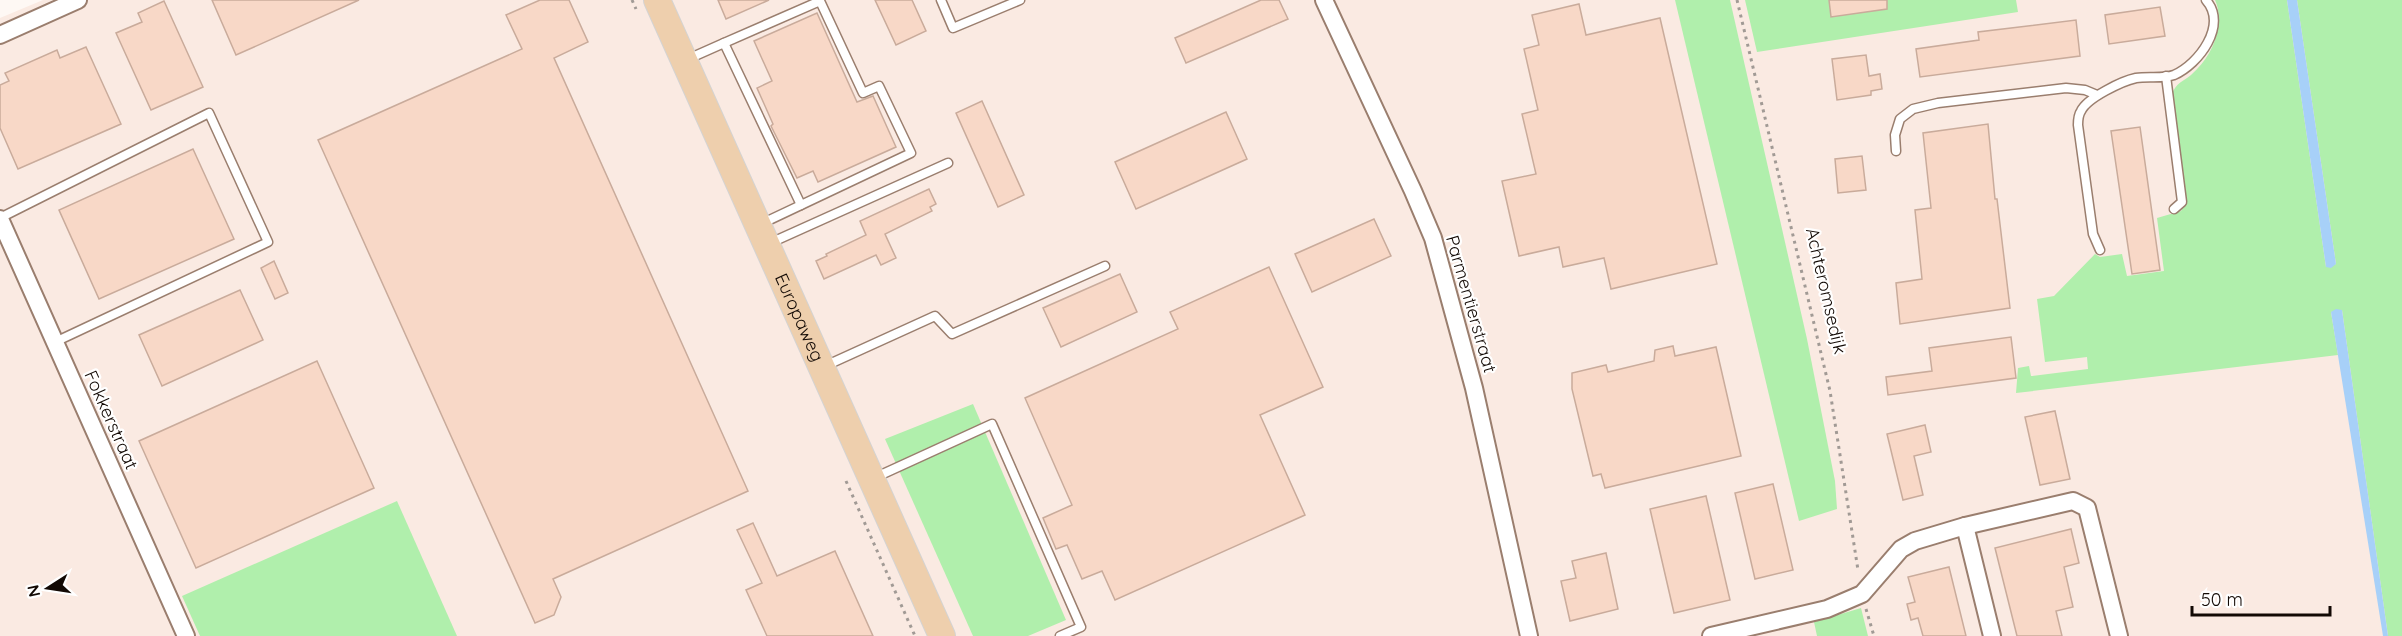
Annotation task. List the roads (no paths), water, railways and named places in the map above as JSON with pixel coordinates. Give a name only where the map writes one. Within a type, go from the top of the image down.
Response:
[{"type":"main road","name":"Europaweg","points":[[657,0],[942,636]]},
{"type":"street","points":[[0,35],[78,0]]},
{"type":"street","name":"Parmentierstraat","points":[[1324,0],[1433,238],[1474,388],[1529,636]]},
{"type":"street","name":"Fokkerstraat","points":[[0,218],[186,636]]},
{"type":"street","points":[[1711,636],[1827,609],[1862,594],[1901,549],[1915,540],[2073,501],[2087,508],[2119,636]]},
{"type":"street","points":[[1965,526],[1992,636]]},
{"type":"lane","points":[[941,0],[953,28],[1020,0]]},
{"type":"lane","points":[[2100,250],[2093,234],[2078,125],[2081,111],[2097,95],[2135,78],[2172,75],[2192,62],[2211,37],[2215,22],[2213,7],[2206,0]]},
{"type":"lane","points":[[684,61],[820,1],[863,93],[879,86],[911,153],[801,205],[763,235]]},
{"type":"lane","points":[[724,44],[801,205]]},
{"type":"lane","points":[[2166,76],[2182,202],[2174,209]]},
{"type":"lane","points":[[1896,151],[1894,135],[1900,119],[1913,109],[2066,88],[2085,90],[2097,95]]},
{"type":"lane","points":[[0,218],[209,113],[268,242],[55,342]]},
{"type":"lane","points":[[763,235],[948,163]]},
{"type":"lane","points":[[822,367],[935,316],[952,334],[1105,266]]},
{"type":"lane","points":[[872,479],[992,424],[1082,627],[1060,636]]},
{"type":"water","points":[[2287,0],[2297,0],[2336,264],[2331,268],[2326,267]]},
{"type":"water","points":[[2336,309],[2342,310],[2388,636],[2383,636],[2331,312]]}]
